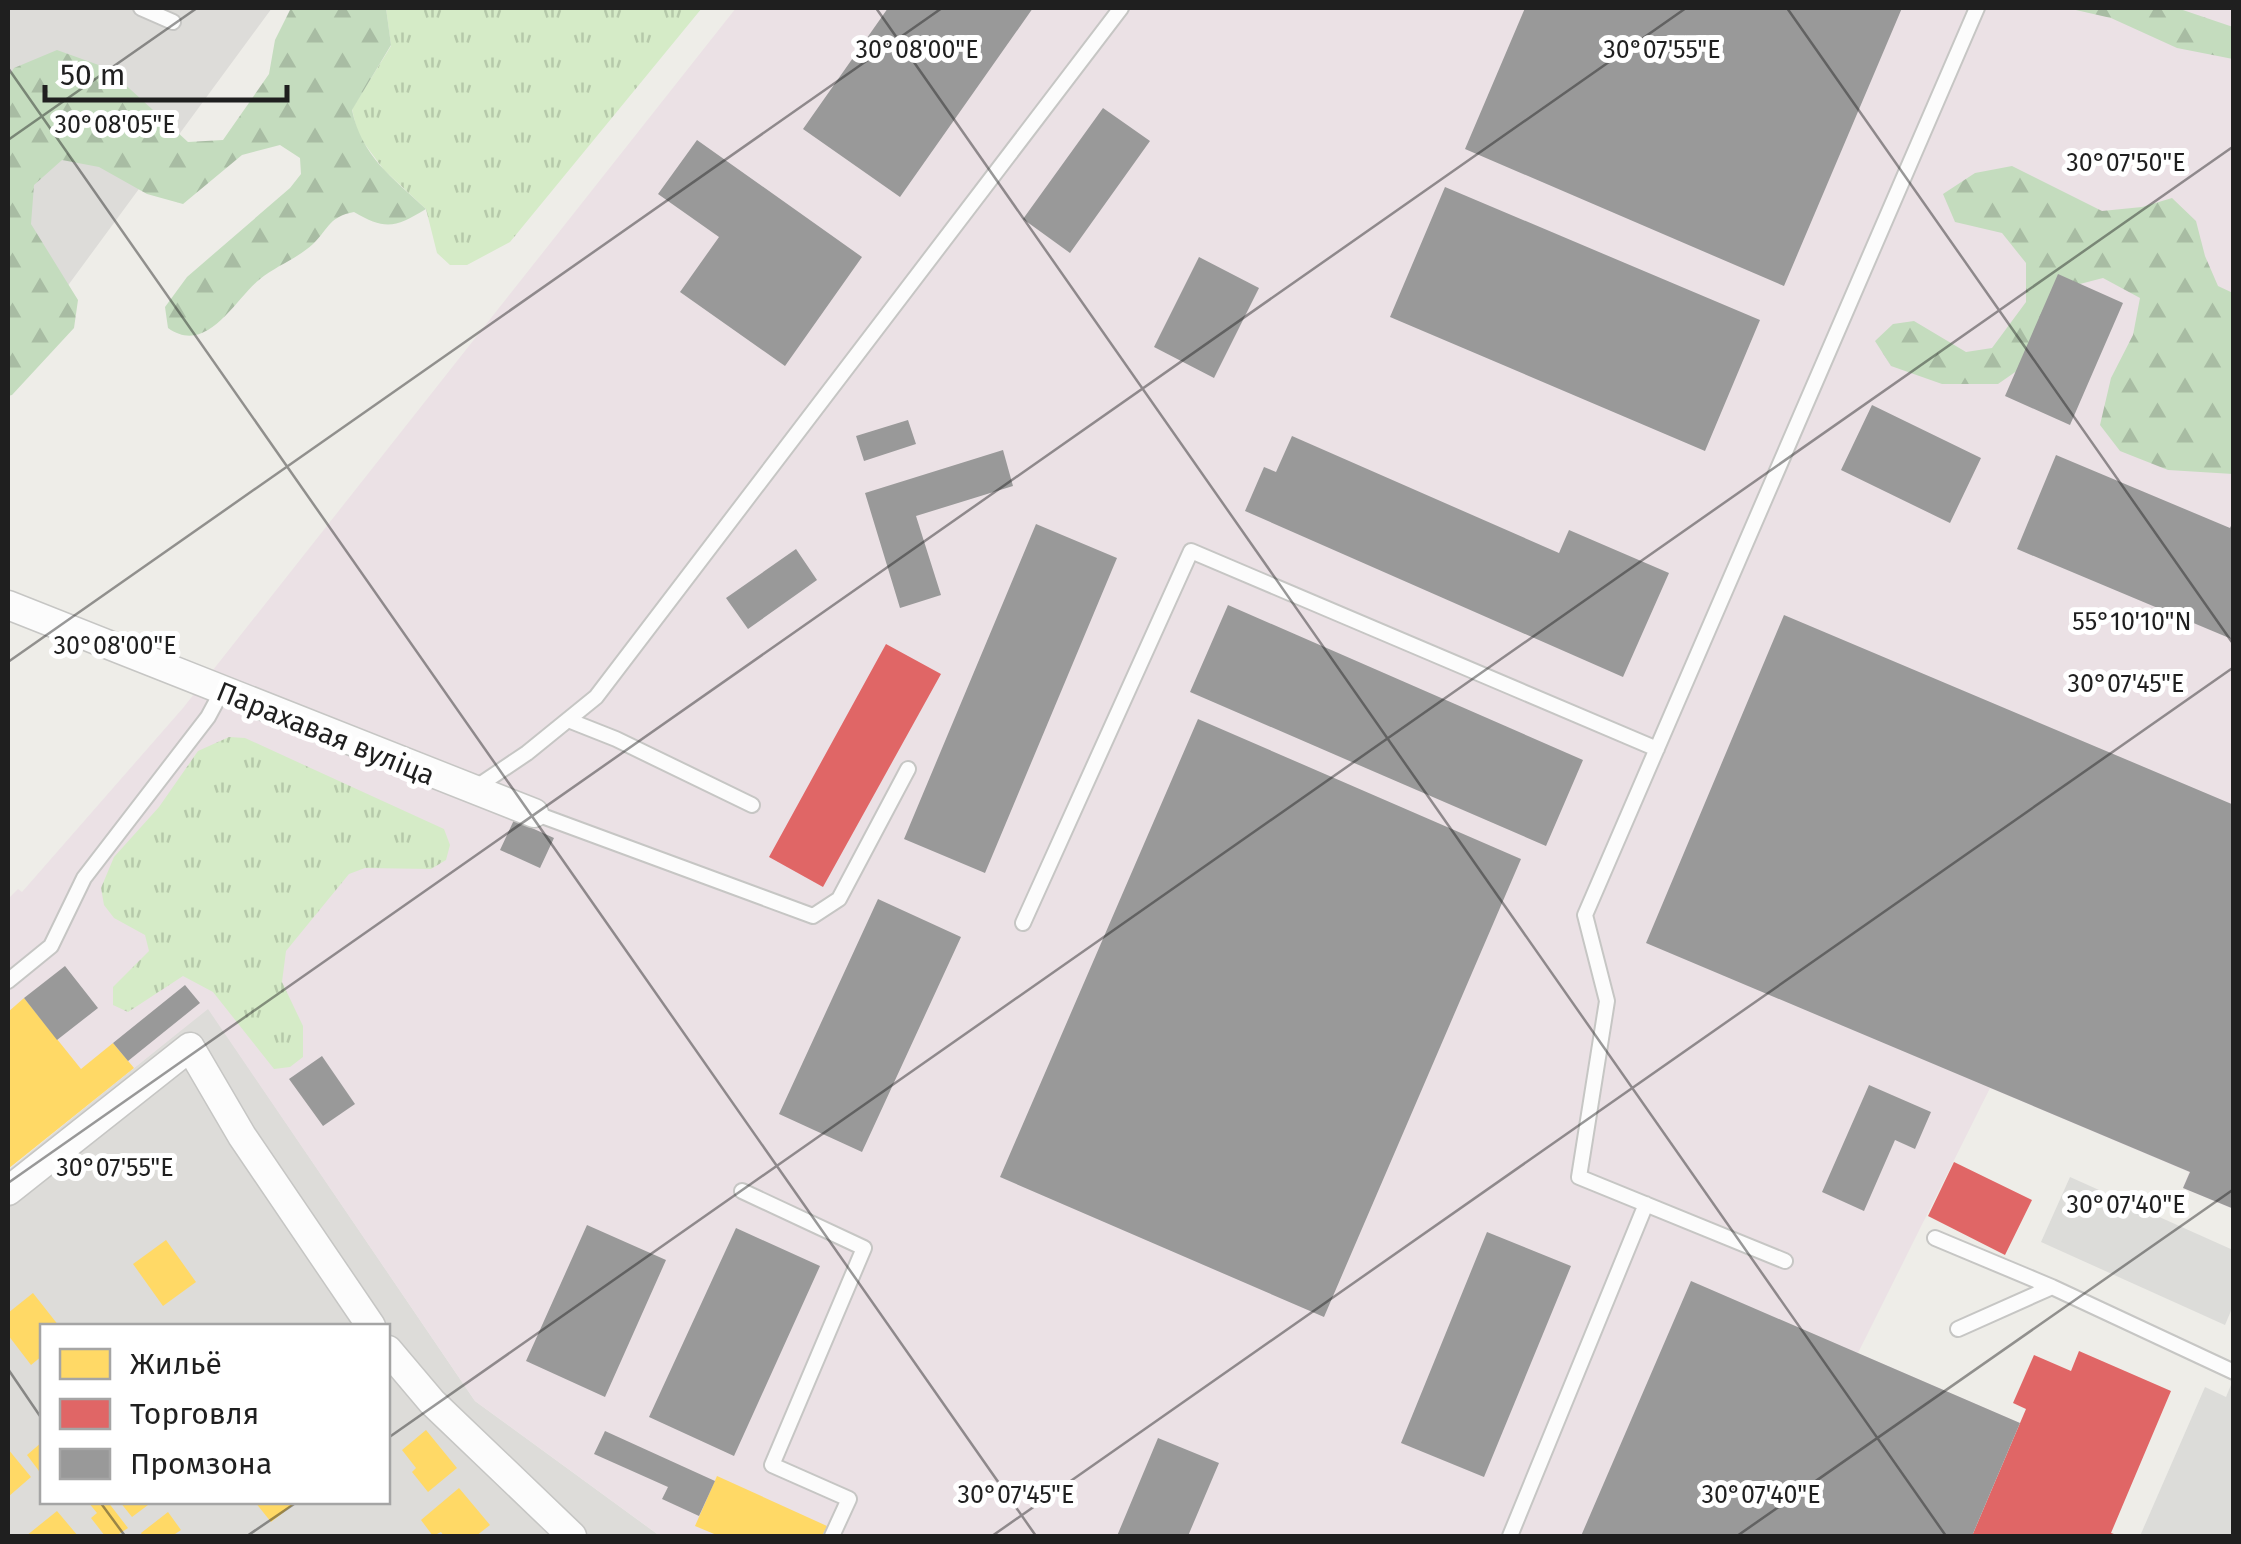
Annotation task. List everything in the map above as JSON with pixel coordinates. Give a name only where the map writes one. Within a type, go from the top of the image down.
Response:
[{"type":"street","name":"Парахавая вуліца","points":[[8,606],[534,813]]},
{"type":"street","points":[[8,1191],[190,1047],[242,1136],[370,1324]]},
{"type":"street","points":[[390,1352],[432,1402],[572,1536]]},
{"type":"lane","points":[[141,8],[172,22]]},
{"type":"lane","points":[[471,790],[527,754],[596,697],[1121,8]]},
{"type":"lane","points":[[1785,1261],[1580,1177],[1607,1001],[1585,915],[1976,8]]},
{"type":"lane","points":[[1023,924],[1191,551],[1657,749]]},
{"type":"lane","points":[[8,982],[51,946],[84,878],[208,718],[222,691]]},
{"type":"lane","points":[[568,720],[752,805]]},
{"type":"lane","points":[[534,813],[812,916],[839,899],[908,768]]},
{"type":"lane","points":[[742,1191],[864,1248],[772,1465],[849,1499],[832,1536]]},
{"type":"lane","points":[[1510,1536],[1646,1204]]},
{"type":"lane","points":[[1935,1238],[2052,1286],[2234,1372]]},
{"type":"lane","points":[[1958,1329],[2052,1286]]},
{"type":"shaded area","points":[[8,8],[272,8],[8,367]]},
{"type":"shaded area","points":[[736,8],[2233,8],[2233,1209],[2183,1188],[2189,1172],[1990,1088],[1858,1353],[2020,1423],[1972,1536],[660,1536],[475,1401],[208,1009],[8,1169],[8,899],[18,889],[22,892],[183,708]]},
{"type":"shaded area","points":[[208,1008],[475,1401],[660,1536],[8,1536],[8,1170]]},
{"type":"shaded area","points":[[2070,1177],[2233,1250],[2233,1306],[2225,1325],[2041,1242]]},
{"type":"shaded area","points":[[2233,1380],[2233,1536],[2140,1536],[2205,1387],[2226,1397]]},
{"type":"green space","points":[[291,8],[386,8],[391,45],[352,110],[371,154],[426,209],[391,224],[375,222],[354,212],[339,217],[307,249],[260,279],[219,322],[195,335],[182,335],[168,328],[165,307],[187,277],[290,188],[301,174],[300,158],[280,145],[242,155],[183,204],[147,194],[99,167],[62,160],[34,185],[31,224],[78,300],[74,328],[8,396],[8,77],[14,68],[57,50],[107,68],[188,142],[223,140],[269,74],[275,40]]},
{"type":"green space","points":[[386,8],[702,8],[510,242],[467,265],[450,265],[437,253],[426,209],[384,170],[358,135],[352,109],[391,46]]},
{"type":"green space","points":[[2067,8],[2177,8],[2233,27],[2233,59],[2177,48],[2111,18]]},
{"type":"green space","points":[[2012,166],[2102,211],[2142,207],[2172,198],[2196,221],[2218,286],[2233,293],[2233,474],[2168,470],[2120,451],[2100,425],[2111,378],[2133,335],[2140,298],[2103,278],[2076,285],[2031,361],[1998,384],[1942,384],[1891,366],[1875,341],[1893,324],[1914,321],[1966,352],[1992,348],[2026,302],[2026,263],[2002,233],[1955,222],[1943,194],[1975,173]]},
{"type":"green space","points":[[229,737],[245,738],[444,829],[450,845],[446,860],[431,869],[365,868],[349,874],[286,951],[282,982],[303,1026],[303,1057],[290,1067],[274,1069],[213,992],[183,976],[128,1012],[113,1005],[113,987],[149,951],[145,935],[114,918],[104,905],[101,888],[114,857],[159,807],[198,751]]},
{"type":"building: Жильё","points":[[24,998],[81,1069],[113,1043],[134,1068],[8,1169],[8,1012]]},
{"type":"building: Жильё","points":[[166,1240],[196,1282],[163,1306],[133,1264]]},
{"type":"building: Жильё","points":[[33,1293],[57,1324],[40,1324],[40,1358],[31,1365],[8,1335],[8,1313]]},
{"type":"building: Жильё","points":[[426,1430],[457,1468],[428,1492],[412,1472],[416,1468],[402,1450]]},
{"type":"building: Жильё","points":[[40,1444],[40,1472],[27,1455]]},
{"type":"building: Жильё","points":[[8,1449],[31,1477],[8,1497]]},
{"type":"building: Жильё","points":[[717,1476],[827,1526],[822,1536],[719,1536],[695,1526]]},
{"type":"building: Жильё","points":[[459,1488],[490,1525],[476,1536],[444,1536],[441,1532],[433,1536],[421,1520]]},
{"type":"building: Жильё","points":[[90,1504],[110,1504],[128,1528],[116,1536],[105,1536],[91,1518],[97,1513]]},
{"type":"building: Жильё","points":[[122,1504],[149,1504],[132,1517]]},
{"type":"building: Жильё","points":[[257,1504],[294,1504],[271,1522]]},
{"type":"building: Жильё","points":[[57,1511],[78,1536],[26,1536]]},
{"type":"building: Жильё","points":[[168,1512],[181,1530],[172,1536],[143,1536],[141,1533]]},
{"type":"building: Торговля","points":[[886,644],[941,674],[823,887],[769,857]]},
{"type":"building: Торговля","points":[[1954,1162],[2032,1200],[2005,1255],[1928,1216]]},
{"type":"building: Торговля","points":[[2079,1351],[2171,1391],[2111,1533],[2120,1536],[1972,1536],[2026,1409],[2013,1403],[2034,1355],[2071,1371]]},
{"type":"building: Промзона","points":[[888,8],[1033,8],[900,197],[803,129]]},
{"type":"building: Промзона","points":[[1525,8],[1902,8],[1784,286],[1465,149]]},
{"type":"building: Промзона","points":[[1103,108],[1150,141],[1070,253],[1023,219]]},
{"type":"building: Промзона","points":[[697,140],[862,257],[785,366],[680,292],[719,237],[658,194]]},
{"type":"building: Промзона","points":[[1445,187],[1760,320],[1705,451],[1390,317]]},
{"type":"building: Промзона","points":[[1199,257],[1259,288],[1214,378],[1154,347]]},
{"type":"building: Промзона","points":[[2058,274],[2123,303],[2070,425],[2005,396]]},
{"type":"building: Промзона","points":[[1872,405],[1981,458],[1950,523],[1841,470]]},
{"type":"building: Промзона","points":[[908,420],[916,444],[864,461],[856,436]]},
{"type":"building: Промзона","points":[[1292,436],[1559,553],[1569,530],[1669,573],[1623,677],[1245,511],[1264,467],[1276,472]]},
{"type":"building: Промзона","points":[[1003,450],[1013,486],[916,516],[941,595],[900,608],[865,493]]},
{"type":"building: Промзона","points":[[2056,455],[2230,528],[2234,519],[2234,640],[2017,549]]},
{"type":"building: Промзона","points":[[1036,524],[1117,558],[985,873],[904,839]]},
{"type":"building: Промзона","points":[[796,549],[817,580],[748,629],[726,598]]},
{"type":"building: Промзона","points":[[1228,605],[1583,760],[1546,846],[1190,692]]},
{"type":"building: Промзона","points":[[1784,615],[2234,805],[2234,1209],[2183,1188],[2190,1172],[1646,943]]},
{"type":"building: Промзона","points":[[1198,719],[1521,859],[1324,1317],[1000,1177]]},
{"type":"building: Промзона","points":[[514,820],[554,838],[540,868],[500,850]]},
{"type":"building: Промзона","points":[[878,899],[961,937],[862,1152],[779,1114]]},
{"type":"building: Промзона","points":[[65,966],[98,1008],[57,1040],[24,998]]},
{"type":"building: Промзона","points":[[185,985],[200,1003],[128,1061],[113,1043]]},
{"type":"building: Промзона","points":[[322,1056],[355,1104],[323,1126],[289,1079]]},
{"type":"building: Промзона","points":[[1869,1085],[1931,1112],[1915,1149],[1895,1140],[1864,1211],[1822,1192]]},
{"type":"building: Промзона","points":[[587,1225],[666,1260],[605,1397],[526,1361]]},
{"type":"building: Промзона","points":[[736,1228],[820,1266],[734,1456],[649,1417]]},
{"type":"building: Промзона","points":[[1487,1232],[1571,1266],[1484,1477],[1401,1443]]},
{"type":"building: Промзона","points":[[1691,1281],[2020,1423],[1972,1536],[1581,1536]]},
{"type":"building: Промзона","points":[[605,1431],[715,1481],[699,1516],[662,1499],[668,1487],[594,1454]]},
{"type":"building: Промзона","points":[[1158,1438],[1219,1463],[1188,1536],[1117,1536]]}]
